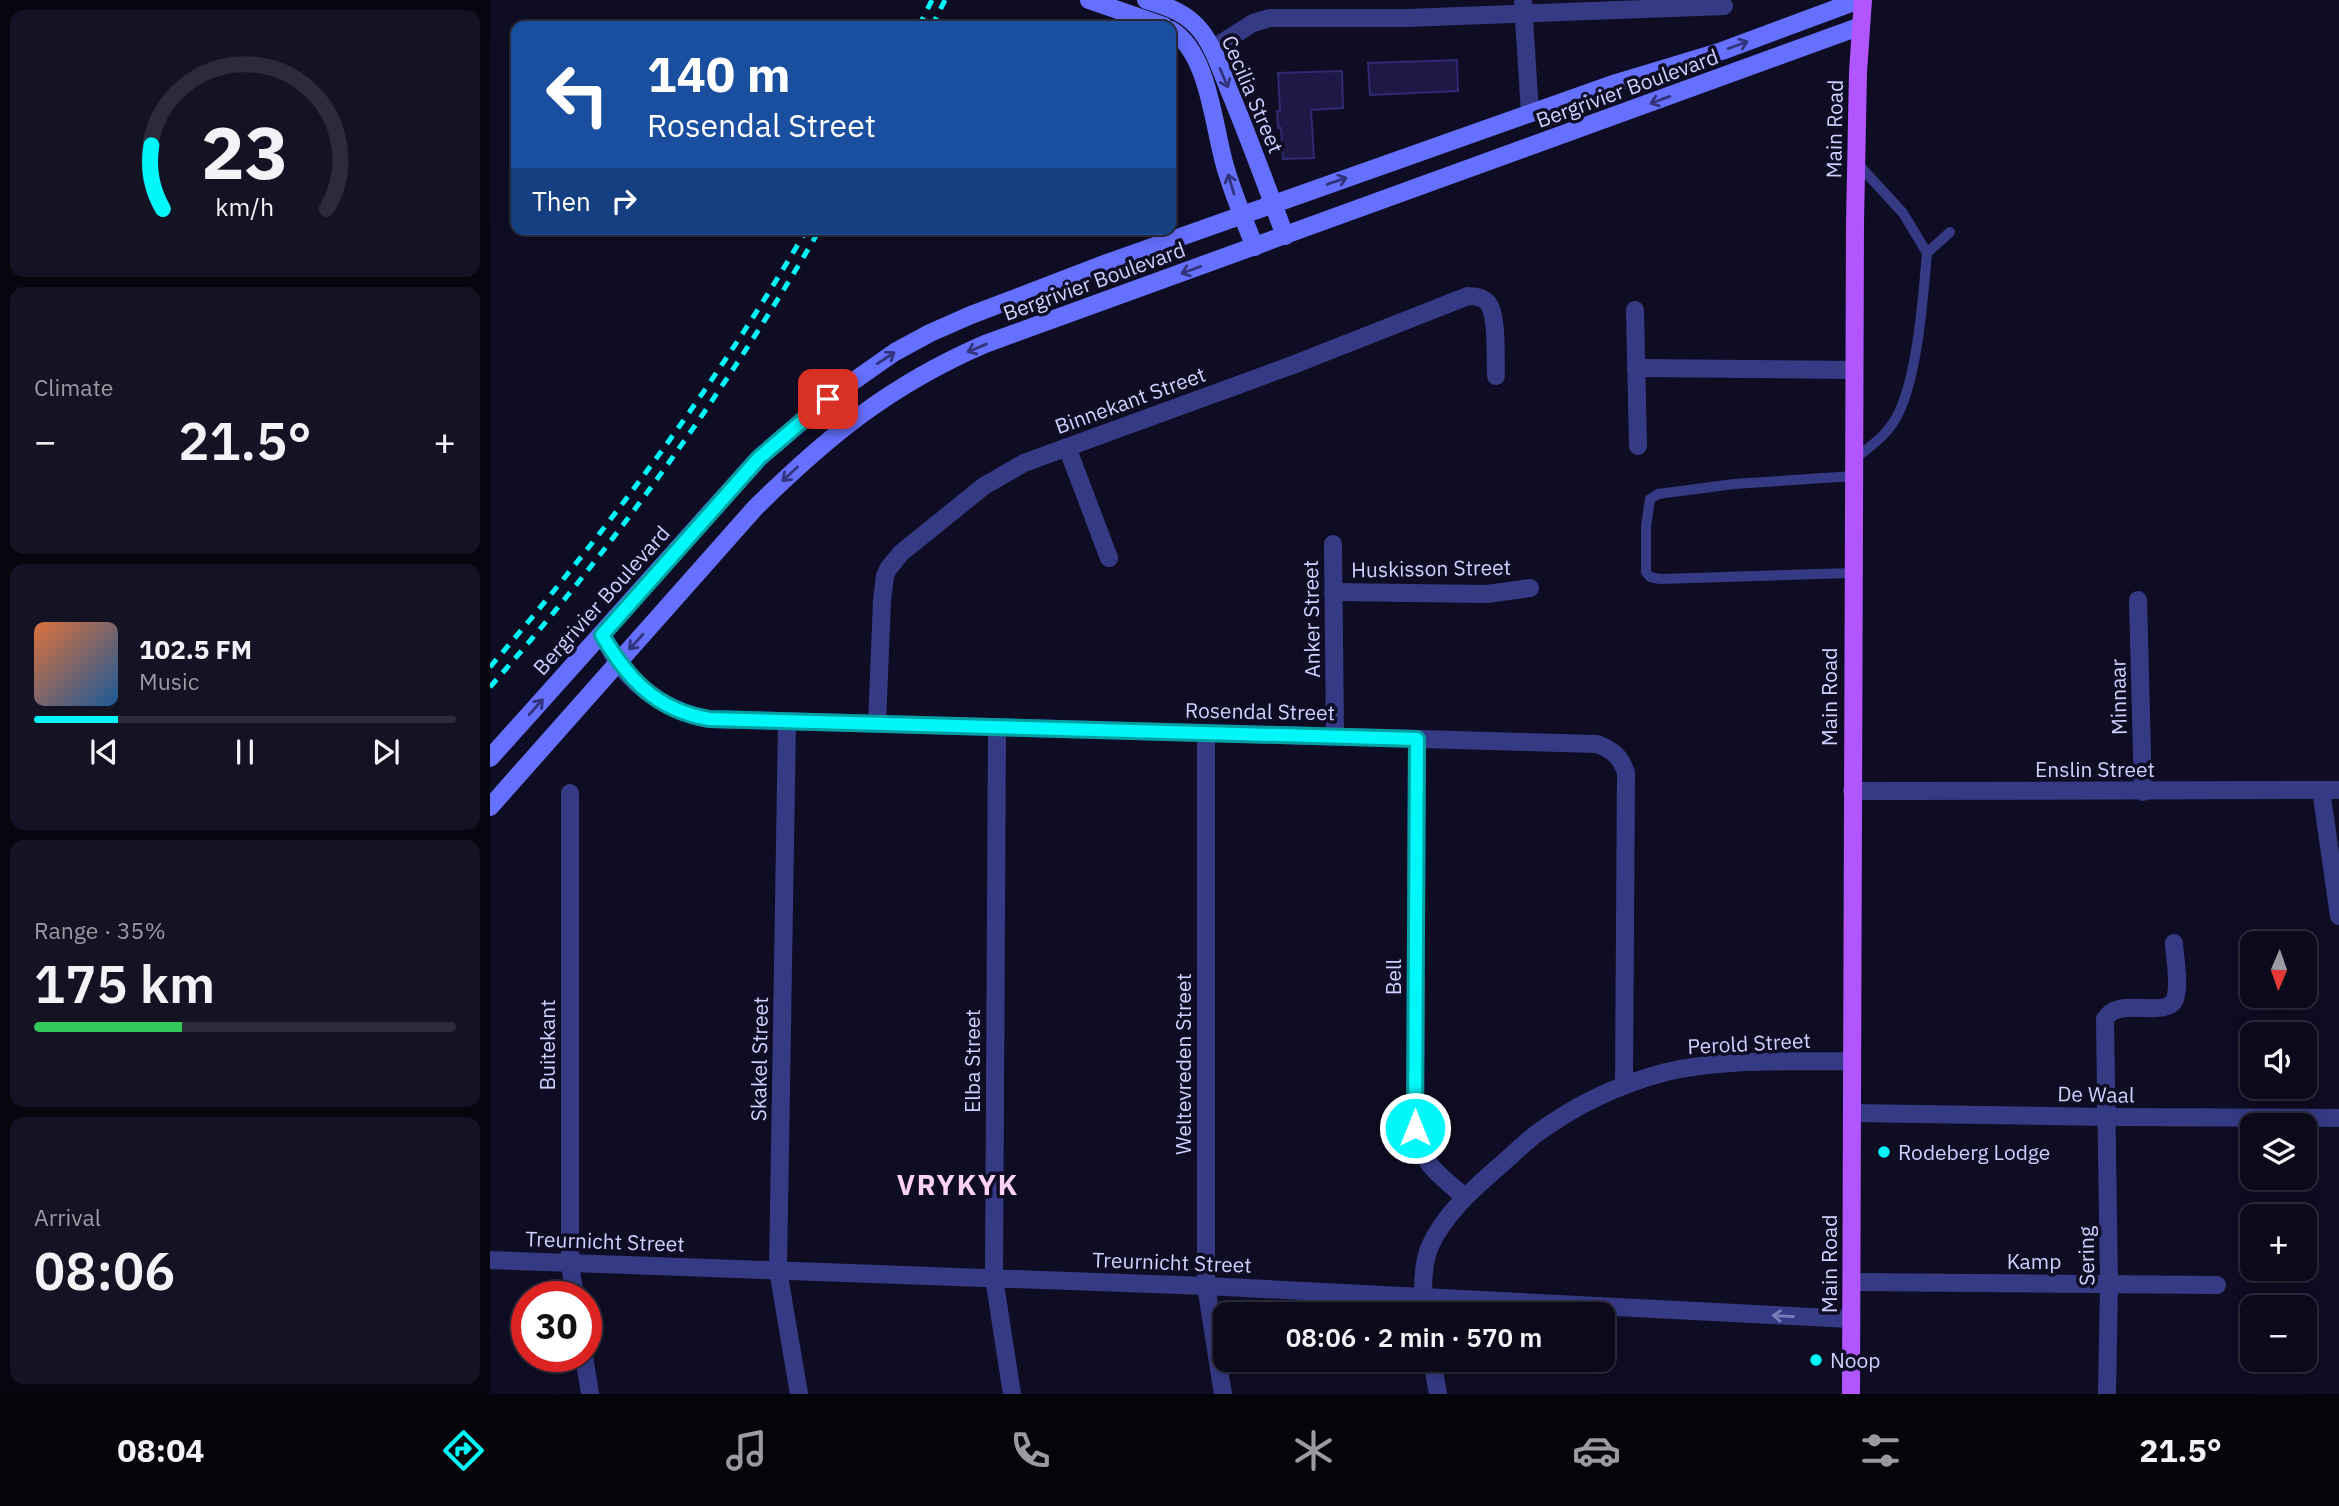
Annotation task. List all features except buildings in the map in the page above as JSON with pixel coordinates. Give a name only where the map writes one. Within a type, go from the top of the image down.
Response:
[{"type":"main road","name":"Main Road","points":[[1851,1394],[1852,573],[1856,162],[1861,0]]},
{"type":"street","points":[[1088,0],[1149,21]]},
{"type":"street","name":"Cecilia Street","points":[[1146,0],[1164,5],[1189,19],[1201,31],[1212,49],[1247,131],[1284,236]]},
{"type":"street","name":"Bergrivier Boulevard","points":[[490,758],[759,458],[828,399],[895,352],[930,333],[1013,298],[1242,214],[1616,83],[1722,51],[1861,0]]},
{"type":"street","points":[[1523,6],[1530,113]]},
{"type":"street","points":[[1212,49],[1253,23],[1270,18],[1407,18],[1523,6],[1724,6]]},
{"type":"street","name":"Bergrivier Boulevard","points":[[490,807],[755,508],[839,430],[919,375],[985,344],[1861,26]]},
{"type":"street","name":"Cecilia Street","points":[[1176,33],[1181,36],[1197,60],[1224,163],[1255,247]]},
{"type":"street","name":"Binnekant Street","points":[[877,723],[884,584],[893,561],[984,486],[1024,463],[1290,366],[1468,296],[1482,299],[1491,309],[1496,376]]},
{"type":"street","points":[[1635,310],[1639,446]]},
{"type":"street","points":[[1636,368],[1854,370]]},
{"type":"street","points":[[1067,447],[1109,558]]},
{"type":"street","name":"Anker Street","points":[[1333,544],[1335,736]]},
{"type":"street","name":"Huskisson Street","points":[[1333,592],[1487,594],[1530,588]]},
{"type":"street","name":"Minnaar","points":[[2138,600],[2143,792]]},
{"type":"street","name":"Rosendal Street","points":[[602,635],[618,663],[658,700],[679,712],[709,719],[1597,744],[1610,748],[1623,763],[1626,773],[1623,1085]]},
{"type":"street","name":"Skakel Street","points":[[787,722],[778,1270],[799,1394]]},
{"type":"street","name":"Elba Street","points":[[997,727],[994,1278],[1012,1394]]},
{"type":"street","name":"Weltevreden Street","points":[[1206,733],[1206,1286],[1223,1394]]},
{"type":"street","name":"Bell","points":[[1417,739],[1416,1135],[1421,1154],[1437,1174],[1465,1197]]},
{"type":"street","points":[[2330,790],[2339,916]]},
{"type":"street","name":"Enslin Street","points":[[1852,791],[2330,790]]},
{"type":"street","name":"Buitekant","points":[[570,793],[570,1263],[573,1281]]},
{"type":"street","name":"Sering","points":[[2107,1394],[2109,1284],[2105,1019],[2111,1012],[2119,1009],[2160,1008],[2168,1007],[2172,1003],[2176,992],[2174,943]]},
{"type":"street","name":"Perold Street","points":[[1424,1302],[1429,1248],[1439,1230],[1465,1197],[1537,1134],[1623,1085],[1667,1072],[1715,1065],[1852,1061]]},
{"type":"street","name":"De Waal","points":[[1852,1113],[2339,1118]]},
{"type":"street","name":"Treurnicht Street","points":[[490,1260],[1206,1286],[1380,1302]]},
{"type":"street","name":"Kamp","points":[[1852,1282],[2217,1285]]},
{"type":"street","name":"Treurnicht Street","points":[[1615,1312],[1851,1319]]},
{"type":"street","points":[[587,1372],[590,1394]]},
{"type":"street","points":[[1434,1372],[1438,1394]]},
{"type":"lane","points":[[1852,573],[1660,579],[1650,577],[1646,572],[1646,527],[1650,499],[1658,494],[1854,468],[1890,428],[1905,401],[1918,336],[1927,253],[1903,213],[1856,162]]},
{"type":"lane","points":[[1927,253],[1950,232]]},
{"type":"railway","points":[[922,21],[932,0]]},
{"type":"railway","points":[[934,21],[945,0]]},
{"type":"railway","points":[[490,667],[577,563],[659,455],[736,344],[803,235]]},
{"type":"railway","points":[[490,687],[581,579],[666,466],[746,349],[816,235]]},
{"type":"place","name":"Rodeberg Lodge","points":[[1884,1152]]},
{"type":"place","name":"Noop","points":[[1816,1360]]},
{"type":"district","name":"VRYKYK","points":[[958,1184]]},
{"type":"route","points":[[828,399],[794,426],[729,489],[602,635],[618,663],[658,700],[679,712],[709,719],[1417,739],[1415,1128]]}]
